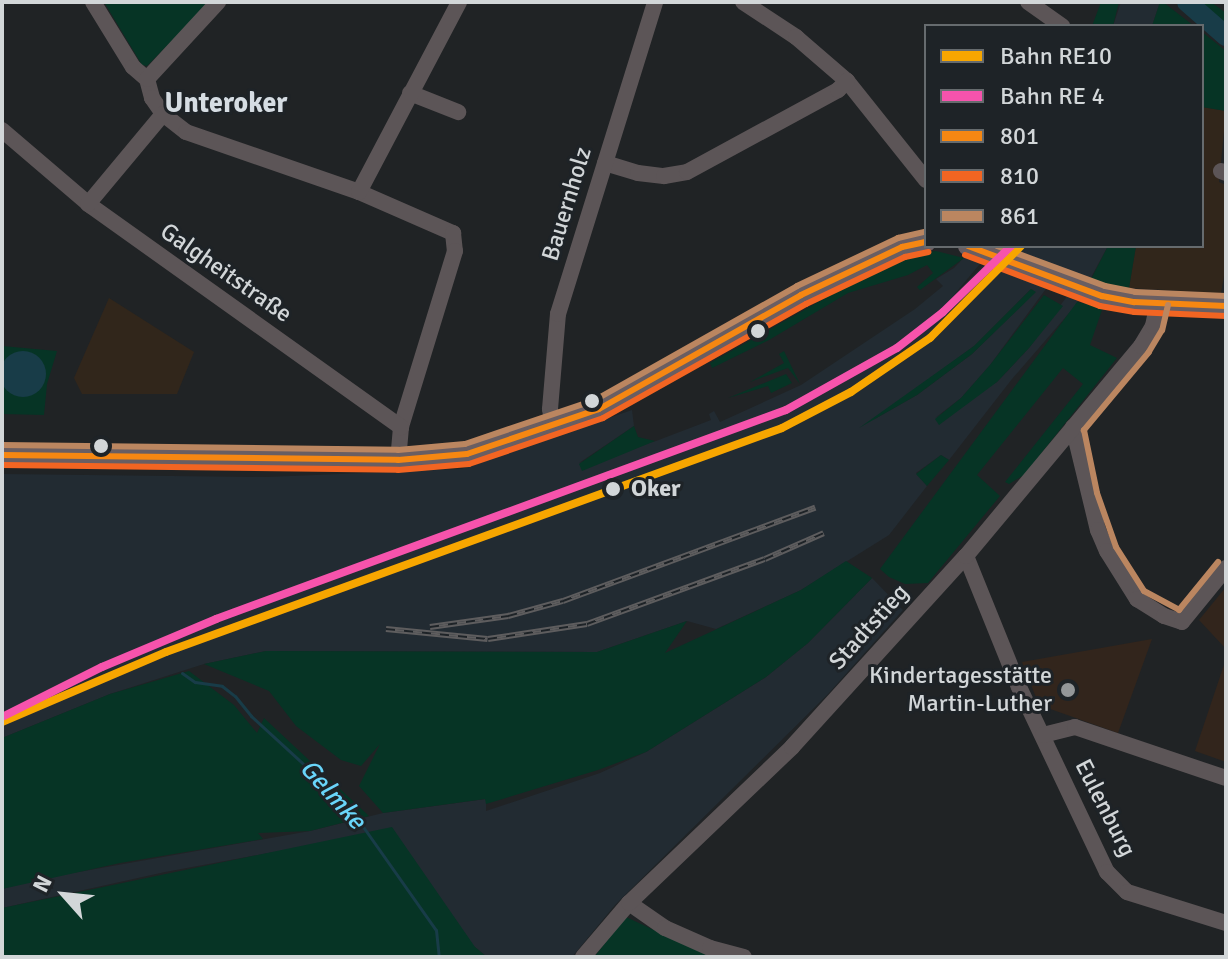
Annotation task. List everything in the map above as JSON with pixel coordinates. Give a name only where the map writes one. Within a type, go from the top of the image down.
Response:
[{"type":"main road","points":[[2,455],[398,460],[467,454],[553,425],[632,393],[825,283],[902,247],[924,242]]},
{"type":"main road","points":[[973,248],[1088,292],[1158,303],[1226,303]]},
{"type":"street","points":[[93,2],[133,67],[147,79],[148,93],[163,114],[191,135],[359,192],[447,228],[456,241],[395,423],[398,460]]},
{"type":"street","points":[[147,79],[218,2]]},
{"type":"street","points":[[359,192],[459,2]]},
{"type":"street","name":"Bauernholz","points":[[553,425],[550,409],[556,326],[655,2]]},
{"type":"street","points":[[743,2],[796,37],[847,81],[924,177]]},
{"type":"street","points":[[1028,2],[1059,24]]},
{"type":"street","points":[[605,163],[638,173],[664,176],[687,172],[838,90],[847,81]]},
{"type":"street","points":[[410,93],[458,112]]},
{"type":"street","points":[[88,204],[163,114]]},
{"type":"street","name":"Galgheitstraße","points":[[2,130],[88,204],[395,423]]},
{"type":"street","name":"Stadtstieg","points":[[583,957],[629,903],[792,747],[966,556],[1141,346],[1153,326],[1158,303]]},
{"type":"street","points":[[1073,427],[1098,530],[1137,599],[1164,616],[1182,622],[1226,568]]},
{"type":"street","name":"Eulenburg","points":[[966,556],[1019,687],[1107,872],[1127,892],[1226,923]]},
{"type":"street","name":"Eulenburg","points":[[1043,735],[1075,727],[1226,778]]},
{"type":"street","points":[[629,903],[665,928],[710,948],[744,957]]},
{"type":"shaded area","points":[[1121,2],[1160,2],[1153,24],[1114,24]]},
{"type":"shaded area","points":[[1204,107],[1226,111],[1219,182],[1226,185],[1226,265],[1221,293],[1129,288],[1136,248],[1204,248]]},
{"type":"shaded area","points":[[973,248],[993,248],[953,296],[1001,248],[1107,248],[1076,305],[1012,379],[949,460],[941,455],[916,473],[927,486],[889,535],[801,590],[716,629],[687,621],[597,652],[266,651],[204,664],[110,694],[2,738],[2,474],[267,477],[461,469],[632,410],[634,426],[579,463],[656,441],[711,420],[709,414],[714,411],[720,422],[801,385],[915,309],[943,286],[936,279],[954,268]],"holes":[[[1059,271],[1079,280],[1029,348],[997,382],[935,418],[961,398],[990,365]],[[1031,289],[1035,292],[972,354],[917,395],[873,420],[974,346]]]},
{"type":"shaded area","points":[[109,298],[194,352],[177,394],[82,394],[74,378]]},
{"type":"shaded area","points":[[872,578],[903,610],[828,694],[615,905],[572,957],[487,957],[475,947],[274,852],[2,908],[2,889],[39,879],[310,831],[383,813],[486,799],[486,811],[600,773],[646,752],[766,677],[808,643]]},
{"type":"shaded area","points":[[1226,587],[1226,649],[1199,620]]},
{"type":"shaded area","points":[[1152,639],[1118,733],[1039,705],[1022,662]]},
{"type":"shaded area","points":[[1226,659],[1226,762],[1195,751]]},
{"type":"green space","points":[[104,2],[210,2],[147,66],[142,65]]},
{"type":"green space","points":[[1101,2],[1119,2],[1114,24],[1093,24]]},
{"type":"green space","points":[[1160,2],[1163,2],[1191,24],[1153,24]]},
{"type":"green space","points":[[1183,2],[1211,2],[1226,13],[1226,32]]},
{"type":"green space","points":[[1204,34],[1226,51],[1226,111],[1204,107]]},
{"type":"green space","points":[[1107,248],[1136,248],[1129,288],[1090,281]]},
{"type":"green space","points":[[936,251],[964,258],[920,290],[917,287],[933,273],[927,265],[908,275],[848,293],[769,340],[712,368],[710,363],[847,286],[916,254]]},
{"type":"green space","points":[[1031,289],[1036,292],[972,354],[917,395],[859,428],[974,346]]},
{"type":"green space","points":[[1044,295],[1063,306],[997,382],[939,425],[935,419],[961,398]]},
{"type":"green space","points":[[1077,302],[1103,307],[1090,345],[1117,358],[1024,475],[1009,484],[1005,482],[1083,384],[1063,368],[977,475],[1000,496],[928,583],[905,584],[889,577],[880,569]]},
{"type":"green space","points":[[2,346],[57,351],[47,384],[44,415],[2,414]]},
{"type":"green space","points":[[784,351],[800,384],[788,368],[750,382],[784,363],[779,354]]},
{"type":"green space","points":[[786,374],[792,383],[771,393],[768,386],[728,398]]},
{"type":"green space","points":[[634,426],[638,437],[655,441],[582,471],[579,464]]},
{"type":"green space","points":[[941,455],[949,460],[927,486],[916,474]]},
{"type":"green space","points":[[846,561],[872,578],[808,643],[766,677],[646,752],[486,804],[485,799],[383,813],[359,786],[380,744],[361,766],[341,760],[296,726],[269,691],[204,664],[266,651],[597,652],[687,621],[665,653],[801,590]]},
{"type":"green space","points":[[189,671],[234,705],[257,733],[264,718],[369,816],[310,831],[258,833],[263,839],[120,863],[2,889],[2,738],[110,694]]},
{"type":"green space","points":[[392,827],[475,947],[487,957],[2,957],[2,908]]},
{"type":"green space","points":[[626,917],[712,957],[594,957]]},
{"type":"water","points":[[23,351],[39,358],[46,374],[39,390],[23,397],[7,390],[0,374],[7,358]]},
{"type":"waterway","name":"Oker","points":[[1187,2],[1226,36]]},
{"type":"waterway","name":"Gelmke","points":[[182,673],[195,682],[222,686],[235,696],[251,716],[347,804],[436,930],[439,957]]},
{"type":"railway","points":[[430,627],[508,616],[563,601],[815,508]]},
{"type":"railway","points":[[386,629],[488,639],[587,624],[765,559],[824,533]]},
{"type":"rail line","name":"RE10","points":[[2,722],[166,652],[782,428],[851,392],[930,338],[1019,248]]},
{"type":"transit line","name":"861","points":[[2,445],[398,450],[465,444],[595,400],[797,286],[898,238],[924,232]]},
{"type":"transit line","name":"801","points":[[2,455],[398,460],[467,454],[599,409],[801,295],[902,247],[924,242]]},
{"type":"transit line","name":"801","points":[[973,248],[1102,296],[1134,302],[1226,306]]},
{"type":"transit line","name":"861","points":[[1002,248],[1105,286],[1135,292],[1226,296]]},
{"type":"transit line","points":[[2,717],[102,667],[216,619],[786,410],[897,348],[943,312],[1009,248]]},
{"type":"transit line","name":"810","points":[[2,465],[398,470],[469,464],[603,418],[806,304],[905,257],[928,252]]},
{"type":"transit line","name":"810","points":[[965,255],[1100,306],[1134,312],[1226,316]]},
{"type":"transit line","name":"861","points":[[1168,305],[1162,330],[1149,352],[1084,430],[1097,493],[1116,547],[1144,591],[1179,610],[1218,562]]},
{"type":"place","name":"Oker","points":[[613,489]]},
{"type":"place","name":"Kindertagesstätte Martin-Luther","points":[[1068,690]]},
{"type":"district","name":"Unteroker","points":[[226,103]]}]
